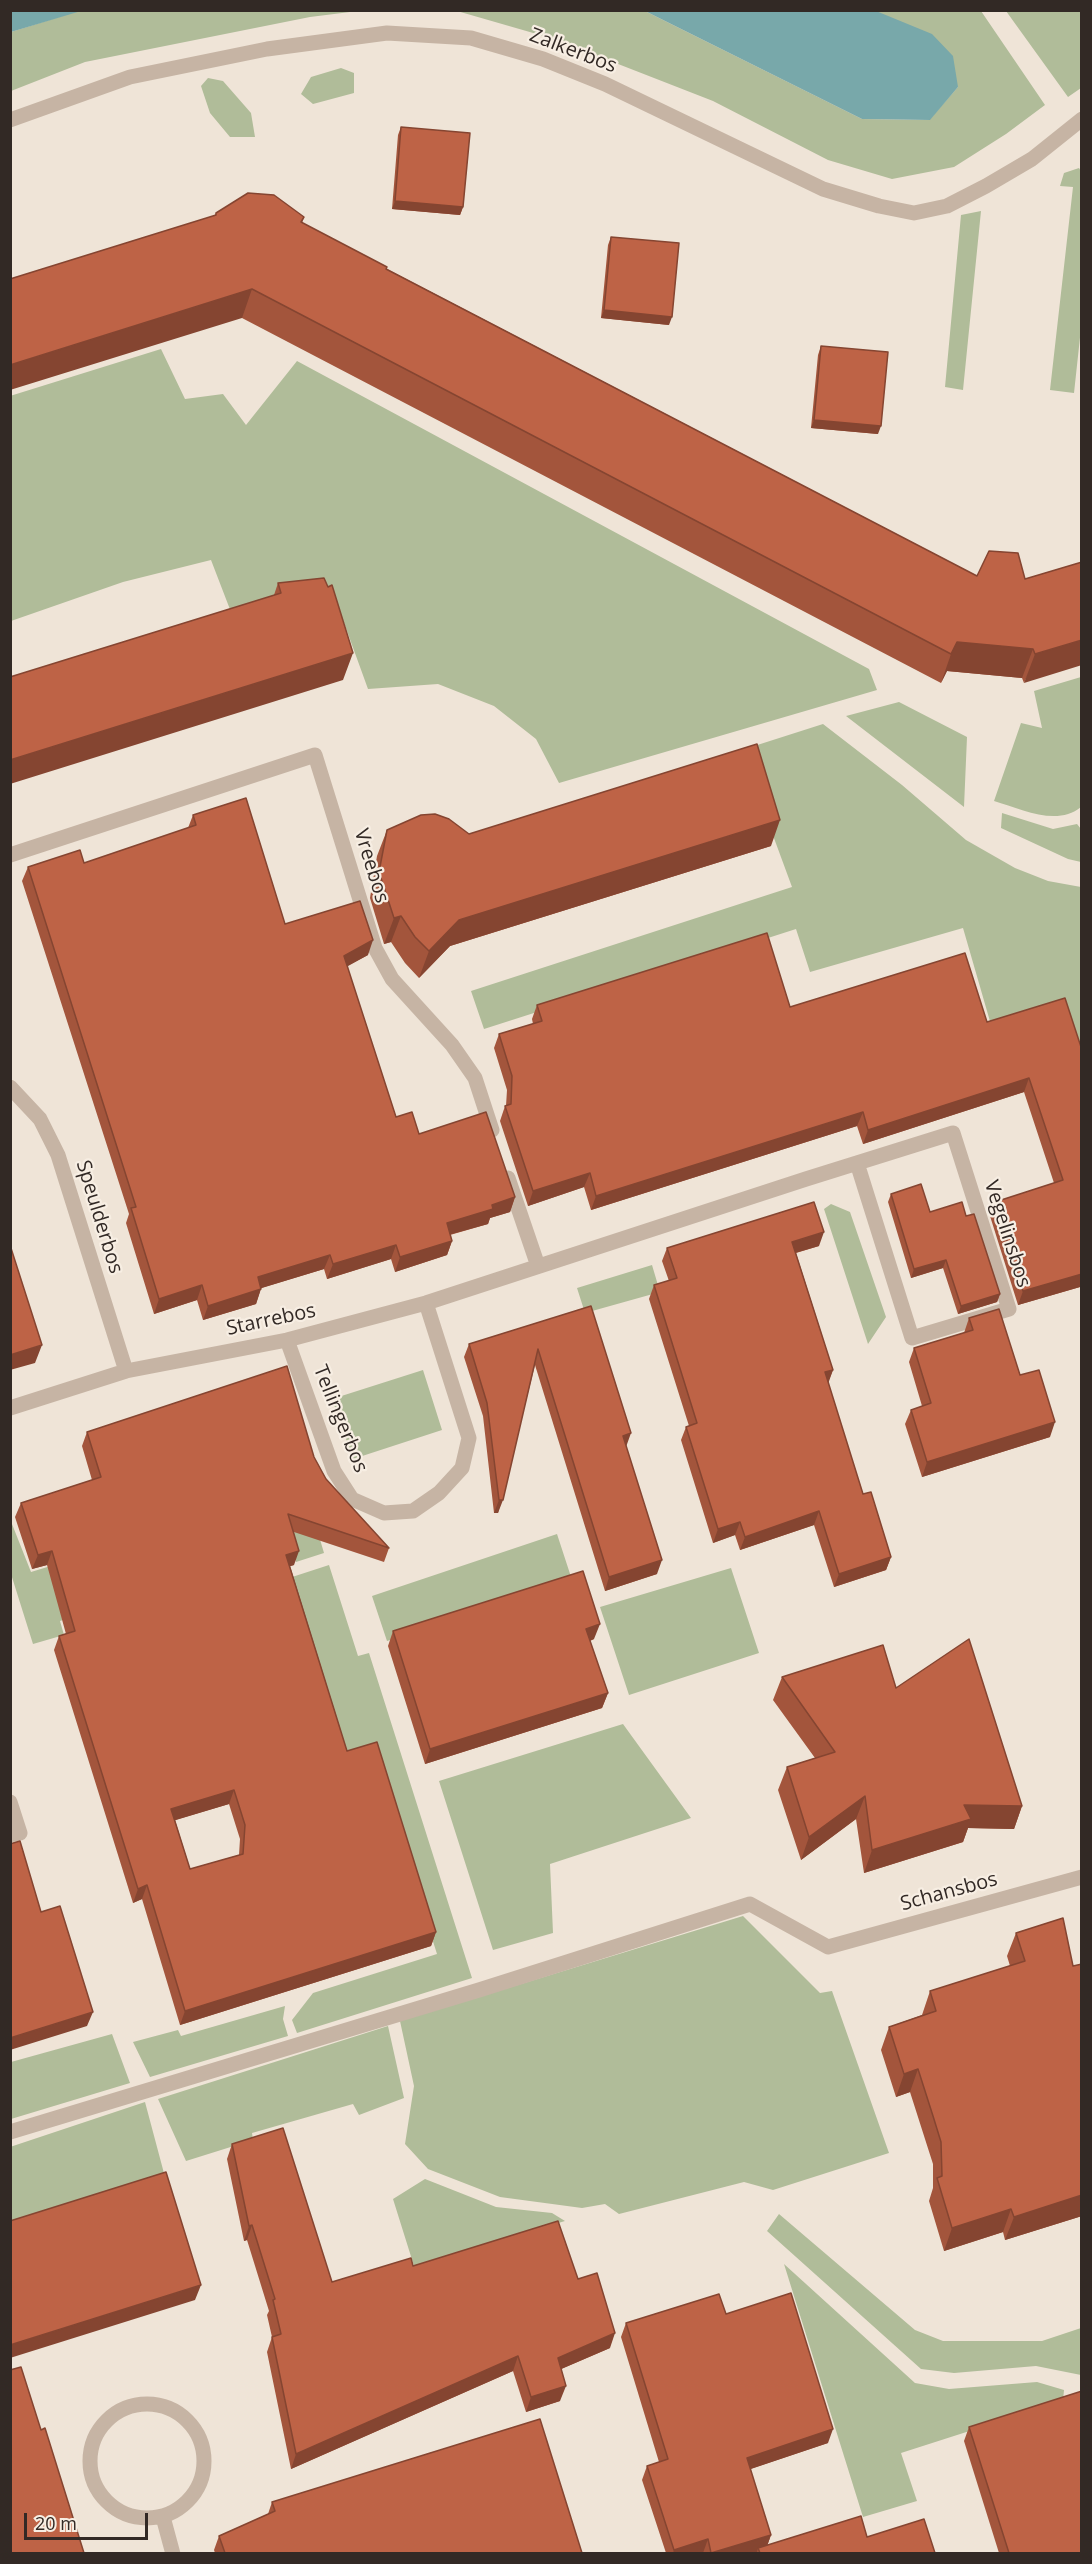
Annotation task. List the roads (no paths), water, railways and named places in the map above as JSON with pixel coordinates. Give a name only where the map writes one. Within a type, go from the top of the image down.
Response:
[{"type":"street","name":"Zalkerbos","points":[[10,120],[130,77],[267,50],[387,33],[471,39],[543,58],[605,84],[823,189],[879,206],[914,213],[947,206],[986,186],[1032,159],[1082,119]]},
{"type":"street","name":"Vreebos","points":[[10,855],[315,755],[375,948],[392,979],[452,1045],[475,1078],[498,1147]]},
{"type":"street","name":"Speulderbos","points":[[10,1087],[40,1119],[58,1155],[126,1371]]},
{"type":"street","name":"Vegelinsbos","points":[[538,1266],[857,1163],[953,1133],[1009,1309],[912,1338],[857,1163]]},
{"type":"street","points":[[505,1168],[538,1266]]},
{"type":"street","name":"Starrebos","points":[[10,1408],[126,1371],[287,1340],[426,1303],[538,1266]]},
{"type":"street","name":"Tellingerbos","points":[[287,1340],[334,1471],[352,1499],[384,1513],[413,1511],[440,1493],[462,1468],[469,1438],[426,1303]]},
{"type":"street","points":[[10,1802],[20,1833],[10,1835]]},
{"type":"street","name":"Schansbos","points":[[10,2133],[479,1990],[750,1904],[828,1947],[1082,1877]]},
{"type":"street","points":[[139,2403],[158,2404],[176,2411],[191,2423],[201,2440],[205,2458],[203,2478],[194,2495],[180,2509],[163,2517],[144,2519],[126,2515],[110,2505],[97,2491],[90,2473],[90,2454],[95,2436],[106,2421],[122,2409],[139,2403]]},
{"type":"street","points":[[163,2517],[173,2553]]},
{"type":"water","points":[[11,10],[81,10],[81,11],[11,32]]},
{"type":"water","points":[[645,11],[876,11],[932,34],[953,56],[958,87],[930,120],[862,119]]}]
